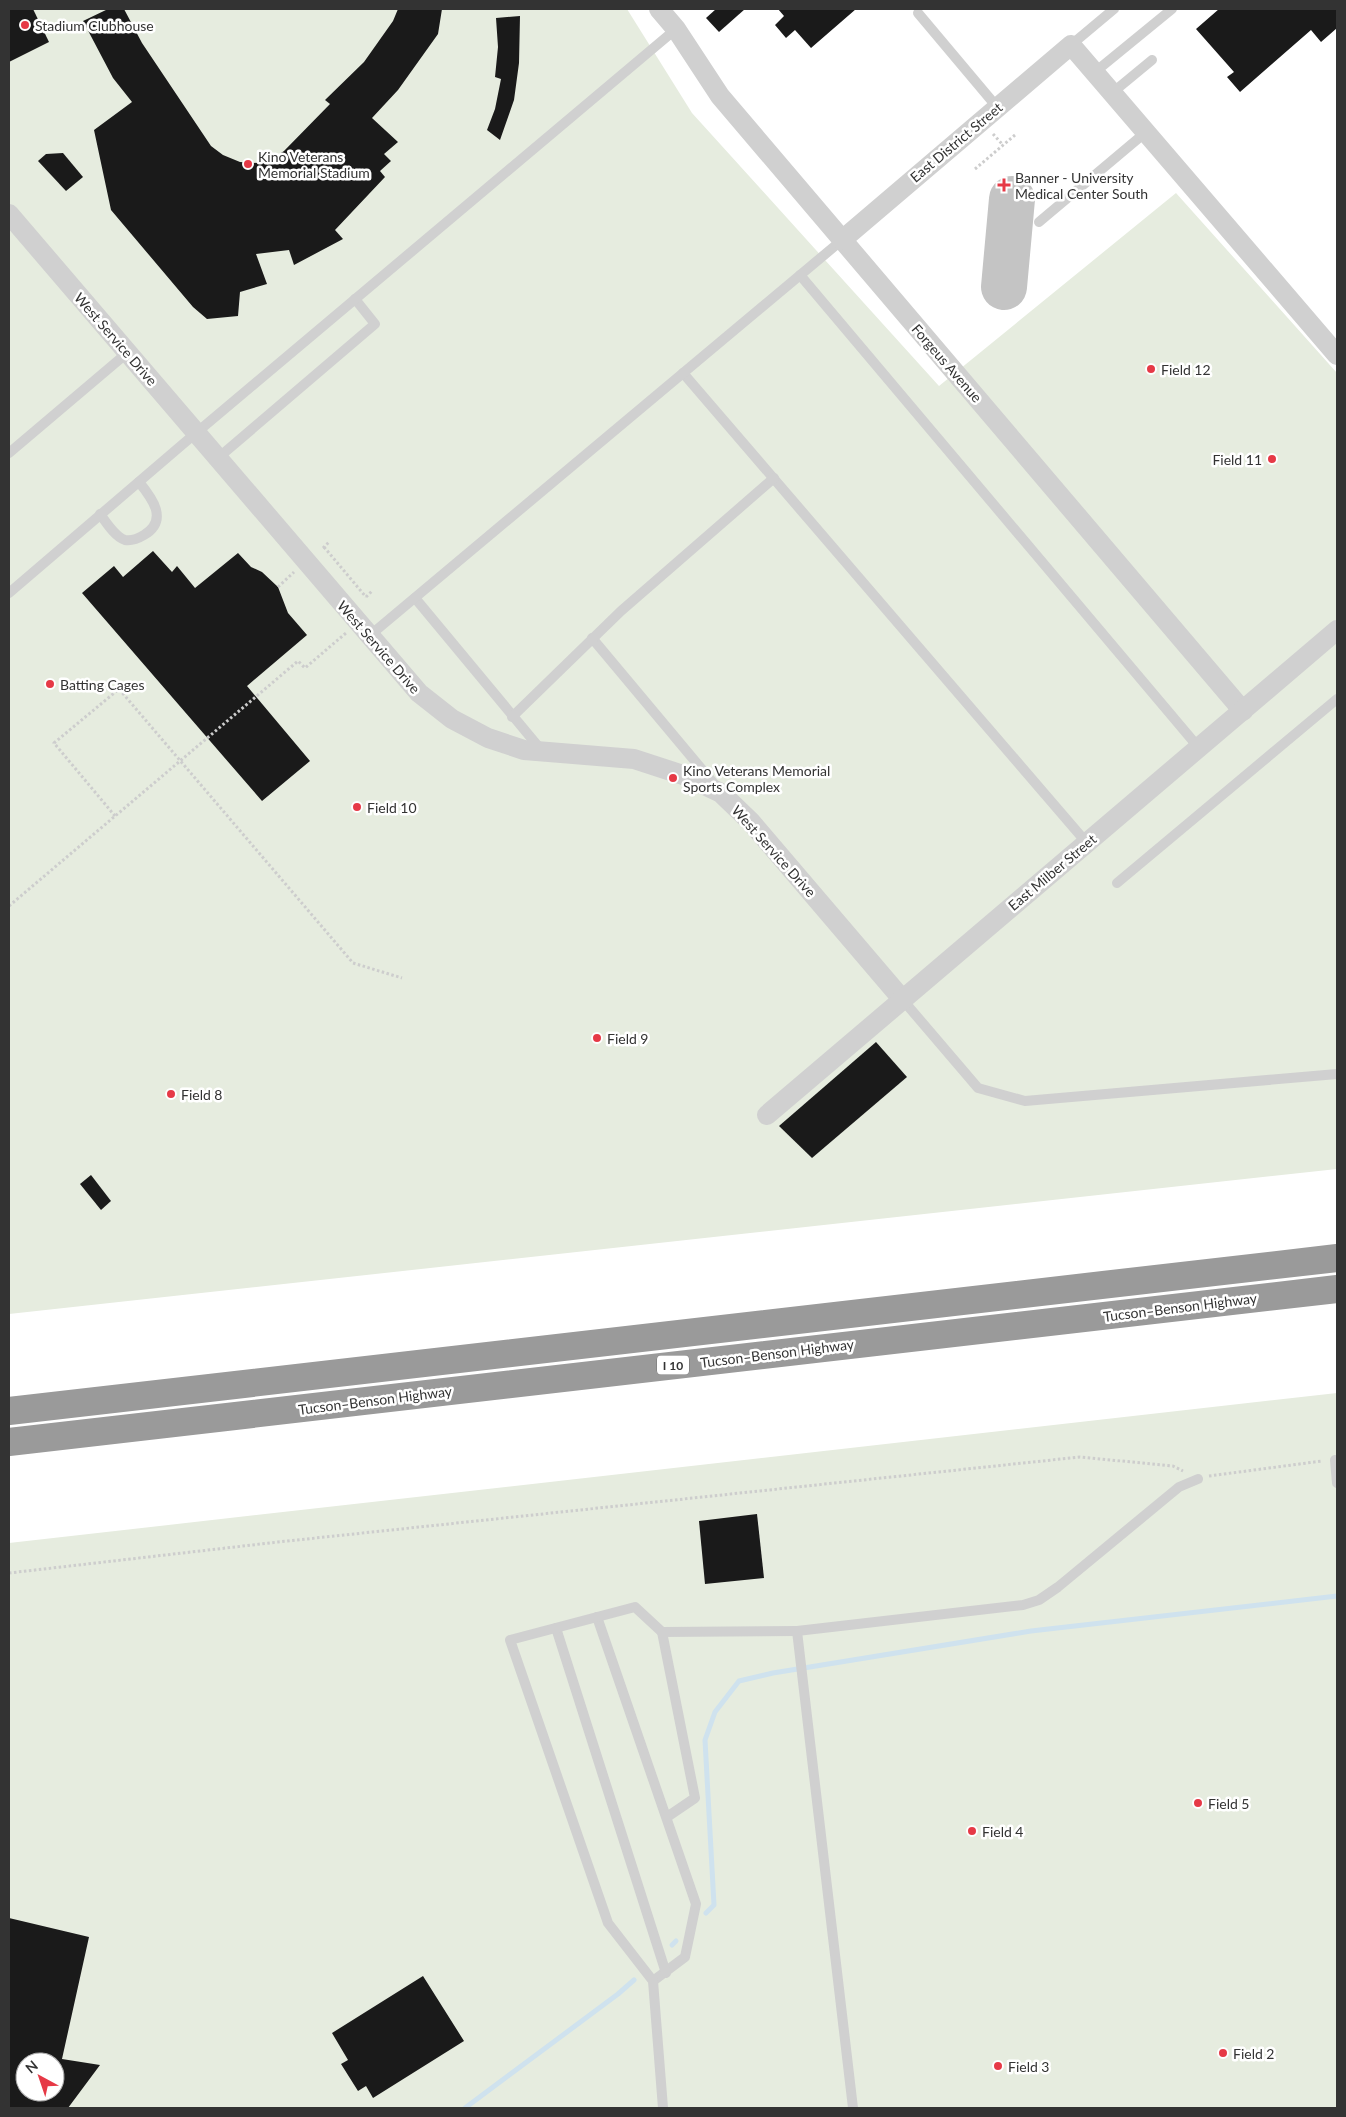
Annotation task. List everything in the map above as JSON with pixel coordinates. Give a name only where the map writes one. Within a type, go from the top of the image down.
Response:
[{"type":"highway","name":"I 10","points":[[9,1411],[1337,1258]]},
{"type":"highway","name":"Tucson–Benson Highway","points":[[9,1442],[1337,1289]]},
{"type":"street","name":"Forgeus Avenue","points":[[659,9],[676,29],[720,96],[1242,711]]},
{"type":"street","points":[[1071,45],[1337,354]]},
{"type":"street","name":"East District Street","points":[[842,240],[1071,45]]},
{"type":"street","name":"West Service Drive","points":[[9,214],[196,432],[368,637],[419,694],[452,719],[488,738],[524,750],[634,759],[683,776],[722,793],[756,828],[902,999]]},
{"type":"street","name":"East Milber Street","points":[[767,1115],[1337,630]]},
{"type":"lane","points":[[1071,45],[1114,9]]},
{"type":"lane","points":[[1095,72],[1172,9]]},
{"type":"lane","points":[[918,13],[997,107]]},
{"type":"lane","points":[[9,593],[196,432],[676,29]]},
{"type":"lane","points":[[1112,93],[1152,60]]},
{"type":"lane","points":[[1039,222],[1146,132]]},
{"type":"lane","points":[[368,637],[842,240]]},
{"type":"lane","points":[[800,275],[1199,748]]},
{"type":"lane","points":[[218,458],[375,324],[355,299]]},
{"type":"lane","points":[[9,453],[127,353]]},
{"type":"lane","points":[[683,373],[1086,842]]},
{"type":"lane","points":[[512,717],[592,638],[774,478]]},
{"type":"lane","points":[[100,514],[116,533],[125,540],[138,538],[148,532],[155,523],[158,513],[153,500],[138,482]]},
{"type":"lane","points":[[415,598],[543,753]]},
{"type":"lane","points":[[592,638],[722,793]]},
{"type":"lane","points":[[1117,882],[1337,699]]},
{"type":"lane","points":[[902,999],[978,1088],[1025,1101],[1337,1074]]},
{"type":"lane","points":[[1335,1460],[1337,1483]]},
{"type":"lane","points":[[662,1632],[797,1631],[1023,1605],[1040,1600],[1058,1587],[1179,1487],[1198,1478]]},
{"type":"lane","points":[[663,2108],[653,1981],[608,1923],[510,1640],[635,1608],[662,1632],[695,1798],[667,1817]]},
{"type":"lane","points":[[597,1618],[696,1904],[685,1958],[653,1981]]},
{"type":"lane","points":[[556,1628],[666,1973]]},
{"type":"lane","points":[[797,1631],[853,2108]]},
{"type":"path","points":[[974,169],[1014,135]]},
{"type":"path","points":[[324,547],[366,597]]},
{"type":"path","points":[[278,586],[296,571]]},
{"type":"path","points":[[9,906],[298,661],[305,668],[348,631]]},
{"type":"path","points":[[115,816],[54,743],[119,689],[353,964],[402,978]]},
{"type":"path","points":[[9,1573],[278,1542],[1080,1457],[1173,1466],[1198,1478],[1228,1472],[1335,1460]]},
{"type":"shaded area","name":"Kino Veterans Memorial Sports Complex","points":[[9,9],[627,9],[692,113],[939,386],[1176,193],[1337,373],[1337,1169],[9,1314]]},
{"type":"shaded area","points":[[1337,1393],[1337,2108],[9,2108],[9,1543]]},
{"type":"building","name":"Stadium Clubhouse","points":[[9,9],[33,9],[49,42],[9,62]]},
{"type":"building","points":[[108,9],[124,9],[142,43],[211,146],[223,155],[240,162],[258,163],[272,159],[284,151],[330,104],[325,100],[364,62],[393,21],[398,9],[442,9],[438,34],[398,90],[372,118],[398,142],[384,154],[391,161],[380,171],[385,177],[335,230],[343,239],[294,265],[289,250],[256,254],[267,284],[240,292],[238,316],[207,319],[193,307],[111,210],[94,130],[132,102],[113,78],[83,21]]},
{"type":"building","points":[[716,9],[745,9],[719,32],[706,18]]},
{"type":"building","points":[[778,9],[856,9],[811,48],[795,30],[786,38],[775,25],[784,16]]},
{"type":"building","points":[[1219,9],[1337,9],[1337,28],[1321,42],[1311,30],[1240,92],[1227,77],[1234,72],[1196,29]]},
{"type":"building","points":[[520,16],[519,63],[514,100],[500,140],[487,130],[495,109],[501,79],[495,77],[498,47],[496,18]]},
{"type":"building","points":[[63,153],[83,177],[66,191],[38,161],[46,154]]},
{"type":"building","points":[[153,551],[172,572],[177,566],[195,588],[238,553],[251,567],[262,572],[278,587],[288,613],[307,635],[247,686],[310,761],[262,801],[82,593],[114,566],[123,577]]},
{"type":"building","points":[[876,1042],[907,1077],[812,1158],[779,1126]]},
{"type":"building","points":[[91,1175],[111,1201],[101,1210],[80,1184]]},
{"type":"building","points":[[757,1514],[764,1578],[705,1584],[699,1521]]},
{"type":"building","points":[[9,1918],[89,1937],[64,2052],[15,2052],[15,2102],[65,2102],[65,2059],[100,2065],[68,2108],[9,2108]]},
{"type":"building","points":[[423,1976],[464,2041],[373,2098],[366,2086],[358,2091],[341,2064],[348,2060],[332,2033]]},
{"type":"waterway","points":[[706,1913],[714,1905],[705,1740],[715,1712],[739,1681],[773,1673],[1031,1631],[1337,1596]]},
{"type":"waterway","points":[[672,1945],[676,1941]]},
{"type":"waterway","points":[[465,2108],[634,1980]]},
{"type":"taxiway","points":[[1004,287],[1012,199]]},
{"type":"place","name":"Stadium Clubhouse","points":[[25,25]]},
{"type":"place","name":"Kino Veterans Memorial Stadium","points":[[248,164]]},
{"type":"place","name":"Banner - University Medical Center South","points":[[1004,185]]},
{"type":"place","name":"Field 12","points":[[1151,369]]},
{"type":"place","name":"Field 11","points":[[1272,459]]},
{"type":"place","name":"Batting Cages","points":[[50,684]]},
{"type":"place","name":"Kino Veterans Memorial Sports Complex","points":[[673,778]]},
{"type":"place","name":"Field 10","points":[[357,807]]},
{"type":"place","name":"Field 9","points":[[597,1038]]},
{"type":"place","name":"Field 8","points":[[171,1094]]},
{"type":"place","name":"Field 5","points":[[1198,1803]]},
{"type":"place","name":"Field 4","points":[[972,1831]]},
{"type":"place","name":"Field 2","points":[[1223,2053]]},
{"type":"place","name":"Field 3","points":[[998,2066]]}]
